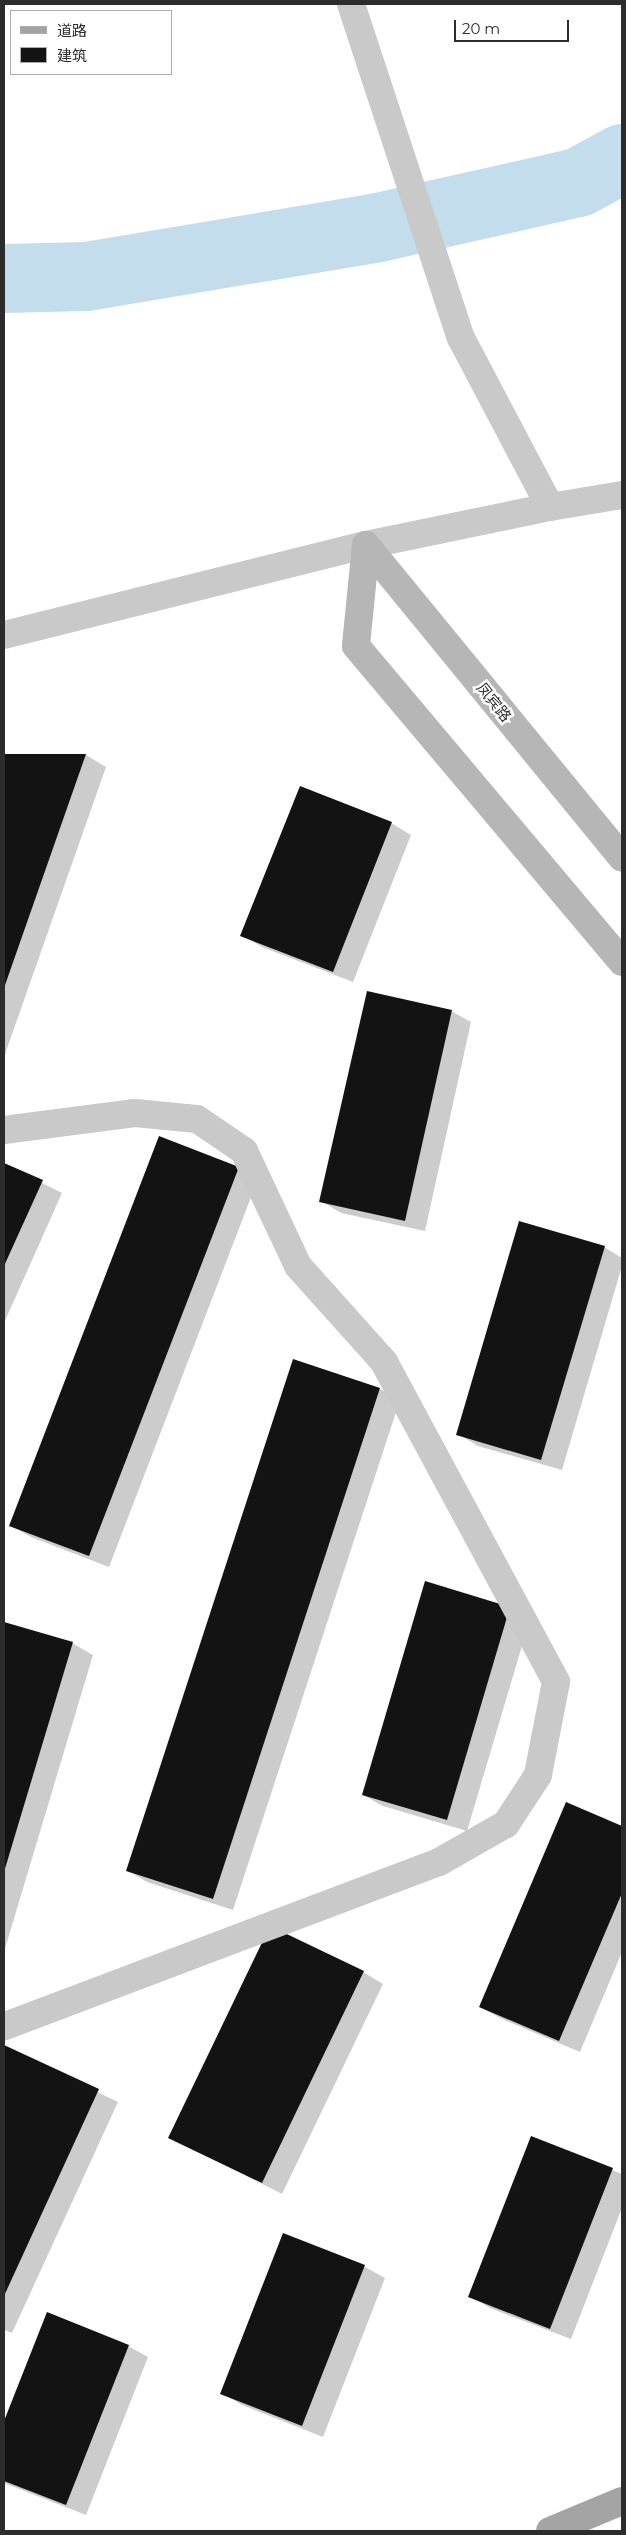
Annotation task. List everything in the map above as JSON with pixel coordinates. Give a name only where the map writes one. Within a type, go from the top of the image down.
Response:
[{"type":"main road","name":"凤宾路","points":[[366,545],[622,858]]},
{"type":"main road","points":[[366,545],[356,646],[622,962]]},
{"type":"main road","points":[[550,2531],[622,2501]]},
{"type":"street","points":[[351,4],[461,338],[550,507]]},
{"type":"street","points":[[4,635],[366,545],[550,507],[622,496]]},
{"type":"street","points":[[4,1130],[135,1113],[197,1119],[244,1151],[298,1266],[384,1362],[556,1682],[538,1775],[506,1824],[439,1862],[4,2026]]},
{"type":"building","points":[[4,754],[86,754],[4,988]]},
{"type":"building","points":[[300,786],[392,822],[333,972],[240,936]]},
{"type":"building","points":[[367,991],[452,1010],[405,1221],[319,1202]]},
{"type":"building","points":[[159,1136],[239,1167],[89,1556],[9,1526]]},
{"type":"building","points":[[4,1163],[43,1180],[4,1266]]},
{"type":"building","points":[[519,1221],[605,1246],[541,1460],[456,1435]]},
{"type":"building","points":[[293,1359],[380,1388],[213,1899],[126,1871]]},
{"type":"building","points":[[425,1581],[510,1607],[447,1820],[362,1795]]},
{"type":"building","points":[[4,1622],[73,1642],[4,1872]]},
{"type":"building","points":[[566,1802],[622,1826],[622,1893],[559,2041],[479,2007]]},
{"type":"building","points":[[270,1926],[364,1971],[262,2183],[168,2138]]},
{"type":"building","points":[[4,2045],[99,2089],[4,2296]]},
{"type":"building","points":[[531,2136],[613,2168],[550,2329],[468,2297]]},
{"type":"building","points":[[283,2233],[365,2265],[302,2426],[220,2394]]},
{"type":"building","points":[[47,2312],[129,2345],[66,2505],[4,2481],[4,2421]]},
{"type":"waterway","points":[[4,278],[86,276],[378,227],[578,182],[622,158]]}]
